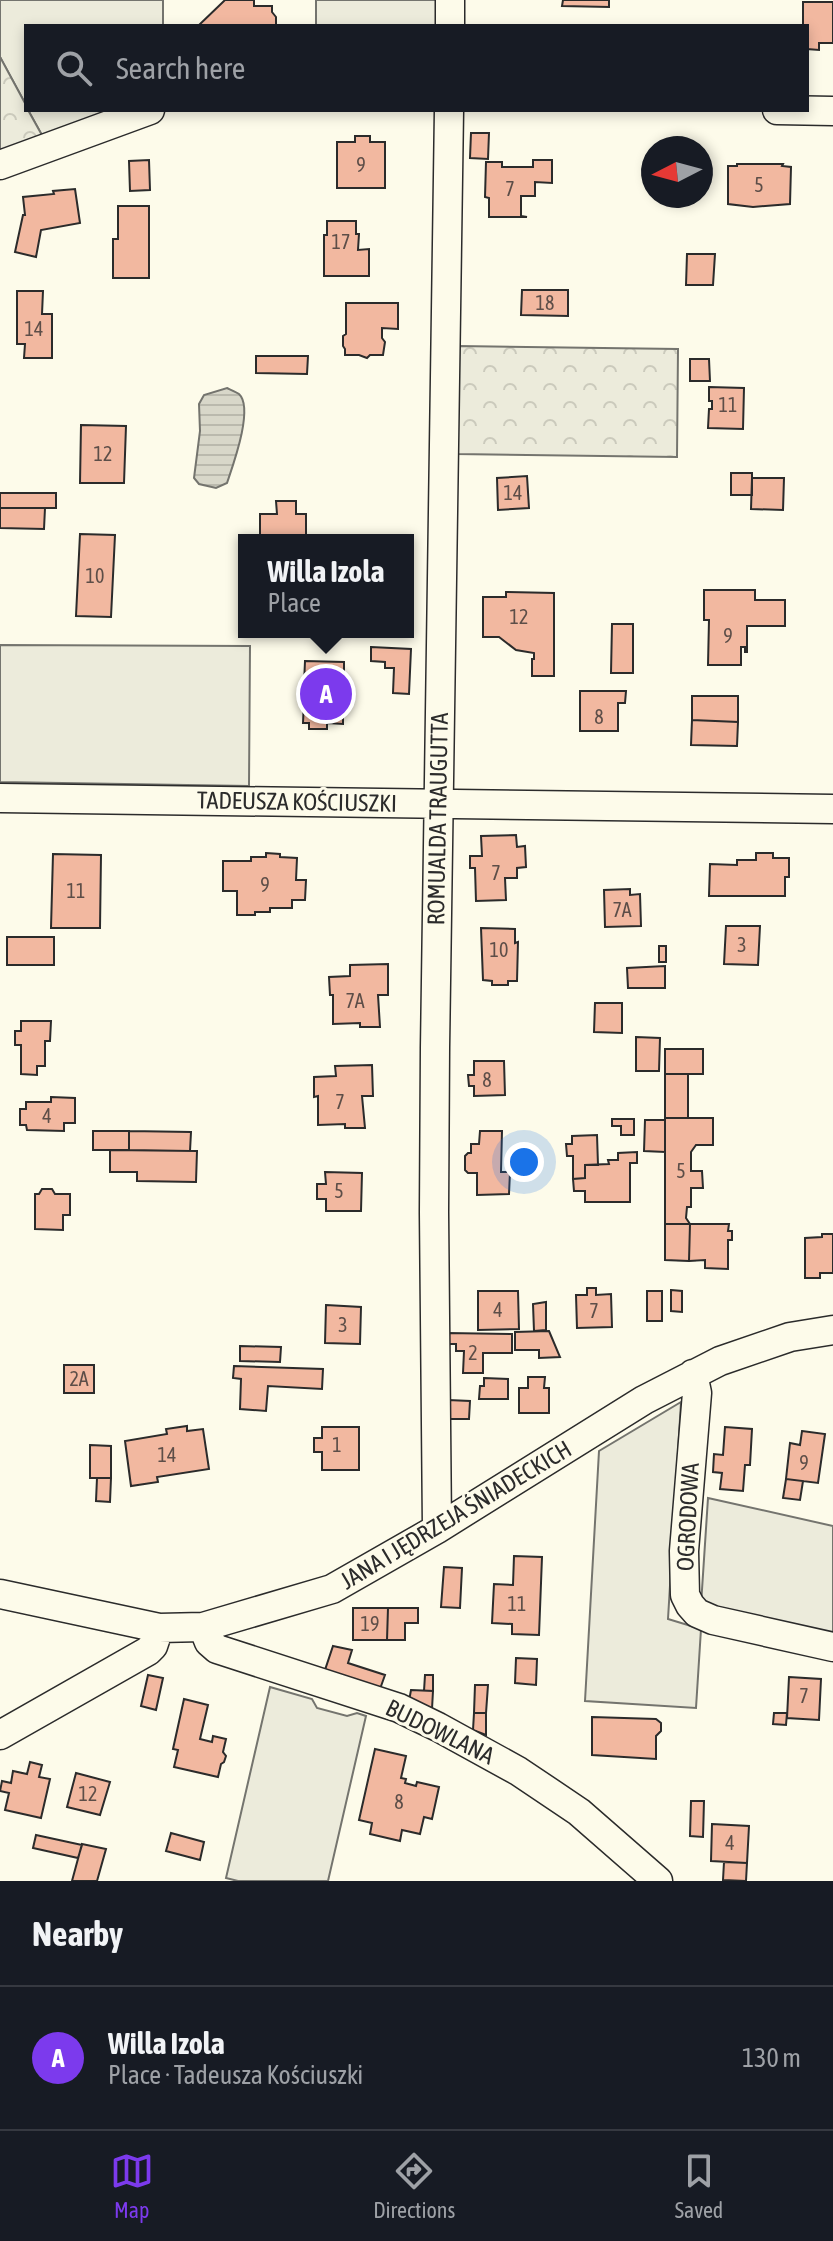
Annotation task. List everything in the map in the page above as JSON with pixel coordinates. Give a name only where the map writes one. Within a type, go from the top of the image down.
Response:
[{"type":"street","points":[[450,0],[450,24]]},
{"type":"street","points":[[809,111],[833,111]]},
{"type":"street","points":[[0,165],[145,112]]},
{"type":"street","name":"ROMUALDA TRAUGUTTA","points":[[437,1529],[434,1197],[449,112]]},
{"type":"street","name":"TADEUSZA KOŚCIUSZKI","points":[[0,798],[833,809]]},
{"type":"street","name":"JANA I JĘDRZEJA ŚNIADECKICH","points":[[0,1594],[159,1628],[203,1627],[332,1589],[437,1529],[644,1400],[693,1374],[767,1344],[833,1330]]},
{"type":"street","name":"OGRODOWA","points":[[693,1374],[697,1393],[684,1551],[685,1595],[690,1605],[697,1613],[713,1620],[833,1647]]},
{"type":"street","name":"BUDOWLANA","points":[[203,1627],[209,1642],[217,1649],[399,1708],[518,1771],[579,1812],[658,1881]]},
{"type":"street","points":[[0,1735],[148,1651],[159,1628]]},
{"type":"green space","points":[[0,0],[163,0],[163,24],[24,24],[24,101],[0,57]]},
{"type":"green space","points":[[316,0],[438,0],[438,24],[316,24]]},
{"type":"green space","points":[[0,57],[24,101],[24,112],[29,112],[43,137],[0,155]]},
{"type":"green space","points":[[29,112],[113,112],[43,137]]},
{"type":"green space","points":[[458,346],[678,349],[677,457],[456,454]]},
{"type":"green space","points":[[0,645],[250,646],[249,786],[0,782]]},
{"type":"green space","points":[[681,1402],[668,1619],[701,1629],[696,1708],[585,1701],[599,1451]]},
{"type":"green space","points":[[708,1498],[833,1526],[833,1635],[701,1605]]},
{"type":"green space","points":[[270,1687],[312,1699],[317,1708],[347,1716],[357,1713],[366,1716],[328,1881],[238,1881],[226,1878]]},
{"type":"shaded area","points":[[227,388],[239,394],[243,401],[243,424],[227,483],[216,488],[199,484],[194,478],[200,431],[199,404],[204,395]]},
{"type":"building","points":[[225,0],[254,0],[254,6],[272,6],[276,17],[276,24],[200,24]]},
{"type":"building","points":[[563,0],[609,0],[609,7],[562,6]]},
{"type":"building","points":[[803,2],[833,2],[833,43],[819,43],[819,50],[809,49],[809,24],[803,24]]},
{"type":"building","points":[[471,133],[489,133],[488,159],[470,158]]},
{"type":"building","points":[[355,136],[370,136],[370,142],[385,142],[385,188],[337,188],[337,142],[355,142]]},
{"type":"building","points":[[149,160],[150,190],[130,191],[129,161]]},
{"type":"building","points":[[533,160],[552,160],[552,183],[535,182],[535,196],[521,196],[521,216],[527,217],[489,217],[489,198],[485,197],[486,162],[502,162],[502,167],[533,167]]},
{"type":"building","points":[[783,164],[791,167],[790,204],[753,207],[728,204],[728,166]]},
{"type":"building","points":[[75,189],[80,223],[41,230],[36,257],[15,252],[25,215],[23,197]]},
{"type":"building","points":[[118,206],[149,206],[149,278],[113,278],[113,239],[118,239]]},
{"type":"building","points":[[327,221],[356,221],[358,250],[369,249],[369,276],[324,276]]},
{"type":"building","points":[[687,254],[715,254],[713,285],[686,285]]},
{"type":"building","points":[[522,290],[568,290],[568,316],[521,315]]},
{"type":"building","points":[[17,291],[43,291],[42,314],[52,314],[52,358],[24,358],[25,344],[17,344]]},
{"type":"building","points":[[346,303],[398,303],[398,329],[382,328],[385,342],[383,355],[367,358],[345,355]]},
{"type":"building","points":[[256,356],[308,356],[307,374],[256,373]]},
{"type":"building","points":[[690,359],[709,359],[710,381],[690,381]]},
{"type":"building","points":[[709,387],[744,388],[743,429],[708,428],[709,409],[712,409]]},
{"type":"building","points":[[81,425],[126,426],[124,483],[80,483]]},
{"type":"building","points":[[731,473],[752,473],[752,495],[731,495]]},
{"type":"building","points":[[527,476],[529,508],[498,510],[497,478]]},
{"type":"building","points":[[752,478],[784,478],[783,510],[751,509]]},
{"type":"building","points":[[0,493],[56,493],[56,508],[0,508]]},
{"type":"building","points":[[276,501],[296,501],[296,514],[306,514],[306,534],[260,534],[260,514],[277,514]]},
{"type":"building","points":[[0,508],[45,508],[44,529],[0,528]]},
{"type":"building","points":[[80,534],[115,535],[111,617],[76,616]]},
{"type":"building","points":[[704,590],[755,590],[755,600],[785,600],[785,626],[747,626],[747,652],[745,647],[741,647],[741,665],[708,665],[709,620],[704,620]]},
{"type":"building","points":[[506,592],[554,593],[554,676],[532,676],[534,653],[516,650],[499,637],[483,637],[483,597],[506,597]]},
{"type":"building","points":[[612,624],[633,624],[633,673],[611,673]]},
{"type":"building","points":[[371,647],[411,649],[409,694],[393,693],[394,668],[385,668],[385,662],[371,661]]},
{"type":"building","points":[[305,661],[344,662],[344,683],[352,687],[353,693],[351,700],[343,703],[343,724],[327,723],[327,729],[309,729],[309,723],[303,723],[304,701],[299,701],[299,685],[304,685]]},
{"type":"building","points":[[580,691],[626,691],[625,703],[618,703],[618,731],[580,731]]},
{"type":"building","points":[[692,696],[738,696],[738,722],[692,720]]},
{"type":"building","points":[[692,720],[738,722],[737,746],[691,745]]},
{"type":"building","points":[[516,835],[517,847],[525,846],[526,867],[517,868],[517,878],[505,878],[506,900],[476,901],[475,868],[470,868],[470,856],[482,856],[481,836]]},
{"type":"building","points":[[266,853],[297,858],[296,880],[306,880],[305,900],[292,900],[292,908],[270,908],[270,912],[237,915],[237,891],[223,891],[223,861],[251,861],[251,857],[266,857]]},
{"type":"building","points":[[756,853],[773,853],[773,858],[789,858],[785,896],[709,896],[710,864],[737,865],[737,860],[756,860]]},
{"type":"building","points":[[53,854],[101,855],[100,928],[51,928]]},
{"type":"building","points":[[630,889],[630,895],[640,894],[641,926],[605,927],[604,890]]},
{"type":"building","points":[[726,926],[760,926],[758,965],[724,964]]},
{"type":"building","points":[[481,928],[515,929],[515,943],[518,942],[517,981],[508,981],[508,985],[492,985],[492,981],[483,980]]},
{"type":"building","points":[[7,937],[54,937],[54,965],[7,965]]},
{"type":"building","points":[[659,946],[666,946],[666,962],[659,962]]},
{"type":"building","points":[[388,964],[388,995],[378,995],[380,1027],[360,1027],[360,1023],[333,1024],[333,995],[330,995],[329,977],[350,976],[350,965]]},
{"type":"building","points":[[665,966],[665,988],[628,988],[627,968]]},
{"type":"building","points":[[595,1003],[622,1003],[622,1033],[594,1032]]},
{"type":"building","points":[[21,1021],[51,1021],[50,1041],[45,1041],[45,1066],[37,1066],[37,1075],[21,1074],[21,1045],[15,1045],[15,1031],[21,1031]]},
{"type":"building","points":[[636,1037],[660,1038],[659,1071],[636,1071]]},
{"type":"building","points":[[665,1049],[703,1049],[703,1074],[665,1074]]},
{"type":"building","points":[[474,1061],[504,1061],[505,1095],[474,1096],[474,1086],[469,1086],[468,1075],[474,1075]]},
{"type":"building","points":[[372,1065],[373,1096],[362,1096],[365,1128],[345,1128],[345,1124],[318,1125],[318,1096],[314,1097],[314,1077],[336,1076],[335,1066]]},
{"type":"building","points":[[665,1074],[688,1074],[688,1118],[665,1118]]},
{"type":"building","points":[[51,1097],[75,1098],[75,1123],[64,1123],[64,1131],[27,1130],[26,1125],[20,1125],[20,1109],[26,1109],[26,1102],[51,1102]]},
{"type":"building","points":[[665,1118],[713,1118],[713,1145],[696,1145],[691,1152],[691,1171],[702,1171],[703,1188],[691,1188],[691,1207],[687,1207],[686,1218],[690,1224],[665,1224]]},
{"type":"building","points":[[612,1119],[634,1119],[634,1135],[621,1135],[621,1126],[612,1126]]},
{"type":"building","points":[[645,1120],[665,1120],[665,1152],[644,1151]]},
{"type":"building","points":[[93,1131],[129,1131],[129,1150],[93,1150]]},
{"type":"building","points":[[129,1131],[191,1132],[190,1151],[129,1150]]},
{"type":"building","points":[[480,1131],[502,1131],[501,1172],[510,1172],[509,1194],[477,1195],[477,1173],[465,1170],[465,1156],[471,1153],[471,1144],[479,1144]]},
{"type":"building","points":[[597,1135],[598,1165],[585,1165],[585,1178],[573,1179],[573,1156],[567,1156],[566,1144],[572,1144],[572,1136]]},
{"type":"building","points":[[110,1150],[197,1151],[196,1182],[137,1181],[137,1172],[110,1172]]},
{"type":"building","points":[[637,1152],[637,1163],[630,1163],[630,1202],[585,1202],[585,1191],[574,1191],[573,1179],[585,1178],[585,1165],[609,1164],[608,1160],[618,1160],[618,1153]]},
{"type":"building","points":[[325,1172],[362,1173],[361,1211],[326,1211],[326,1199],[317,1199],[317,1184],[326,1184]]},
{"type":"building","points":[[42,1189],[52,1189],[55,1194],[70,1194],[70,1215],[63,1215],[63,1230],[35,1229],[35,1194]]},
{"type":"building","points":[[665,1224],[690,1224],[689,1261],[665,1260]]},
{"type":"building","points":[[690,1224],[729,1224],[732,1240],[728,1240],[728,1269],[705,1268],[705,1260],[689,1261]]},
{"type":"building","points":[[822,1234],[833,1234],[833,1273],[820,1273],[820,1278],[805,1278],[805,1238],[822,1237]]},
{"type":"building","points":[[587,1288],[596,1288],[596,1295],[611,1294],[612,1327],[577,1328],[576,1295],[587,1295]]},
{"type":"building","points":[[671,1290],[682,1291],[682,1312],[671,1311]]},
{"type":"building","points":[[478,1291],[518,1291],[519,1329],[478,1330]]},
{"type":"building","points":[[647,1291],[662,1291],[662,1321],[647,1321]]},
{"type":"building","points":[[546,1302],[546,1330],[534,1331],[533,1304]]},
{"type":"building","points":[[326,1305],[361,1307],[360,1344],[325,1343]]},
{"type":"building","points":[[549,1331],[560,1357],[539,1358],[539,1350],[515,1350],[515,1332]]},
{"type":"building","points":[[447,1333],[512,1334],[512,1353],[483,1353],[483,1373],[463,1373],[464,1351],[456,1351],[456,1344],[447,1344]]},
{"type":"building","points":[[240,1346],[281,1347],[280,1362],[240,1361]]},
{"type":"building","points":[[64,1365],[94,1365],[94,1393],[64,1393]]},
{"type":"building","points":[[234,1366],[323,1369],[322,1389],[268,1386],[266,1411],[240,1409],[241,1379],[233,1378]]},
{"type":"building","points":[[528,1377],[545,1377],[544,1388],[549,1388],[549,1413],[519,1413],[519,1388],[528,1388]]},
{"type":"building","points":[[484,1378],[508,1379],[508,1399],[479,1399]]},
{"type":"building","points":[[448,1400],[470,1401],[469,1419],[448,1419]]},
{"type":"building","points":[[187,1426],[187,1431],[203,1429],[209,1469],[157,1477],[158,1482],[131,1486],[125,1441],[167,1434],[166,1429]]},
{"type":"building","points":[[322,1427],[359,1427],[359,1470],[322,1470],[322,1452],[314,1452],[314,1438],[322,1438]]},
{"type":"building","points":[[725,1427],[752,1429],[750,1465],[745,1465],[743,1491],[720,1489],[722,1473],[713,1472],[714,1454],[723,1455]]},
{"type":"building","points":[[802,1431],[825,1434],[818,1483],[786,1479],[790,1443],[800,1445]]},
{"type":"building","points":[[90,1445],[111,1446],[111,1478],[90,1478]]},
{"type":"building","points":[[97,1478],[111,1478],[110,1502],[96,1501]]},
{"type":"building","points":[[786,1479],[803,1481],[800,1500],[783,1498]]},
{"type":"building","points":[[514,1556],[542,1557],[539,1635],[512,1634],[512,1624],[492,1623],[494,1584],[513,1585]]},
{"type":"building","points":[[444,1567],[462,1568],[460,1608],[441,1607]]},
{"type":"building","points":[[353,1608],[388,1608],[387,1640],[353,1640]]},
{"type":"building","points":[[388,1608],[418,1608],[418,1623],[405,1623],[405,1640],[387,1640]]},
{"type":"building","points":[[333,1646],[352,1650],[348,1663],[385,1675],[380,1689],[325,1670]]},
{"type":"building","points":[[516,1658],[537,1659],[536,1685],[515,1683]]},
{"type":"building","points":[[148,1675],[163,1678],[156,1710],[141,1706]]},
{"type":"building","points":[[425,1675],[433,1675],[433,1691],[424,1691]]},
{"type":"building","points":[[789,1677],[821,1679],[819,1720],[787,1718]]},
{"type":"building","points":[[475,1685],[488,1685],[486,1713],[474,1713]]},
{"type":"building","points":[[411,1690],[433,1691],[432,1709],[409,1701]]},
{"type":"building","points":[[184,1699],[208,1705],[200,1739],[212,1742],[213,1736],[226,1739],[223,1752],[226,1756],[218,1777],[174,1767],[178,1750],[173,1749]]},
{"type":"building","points":[[474,1713],[486,1713],[486,1735],[473,1730]]},
{"type":"building","points":[[774,1713],[787,1713],[786,1725],[773,1724]]},
{"type":"building","points":[[592,1717],[656,1719],[661,1723],[661,1731],[656,1736],[656,1759],[592,1755]]},
{"type":"building","points":[[375,1749],[406,1756],[401,1778],[406,1779],[405,1783],[439,1787],[432,1819],[424,1817],[420,1834],[402,1830],[400,1841],[370,1834],[372,1823],[359,1820]]},
{"type":"building","points":[[30,1762],[42,1765],[39,1777],[50,1779],[41,1818],[5,1810],[9,1793],[0,1791],[2,1781],[11,1783],[13,1771],[27,1774]]},
{"type":"building","points":[[76,1773],[110,1782],[100,1815],[67,1807]]},
{"type":"building","points":[[691,1801],[704,1801],[703,1837],[690,1836]]},
{"type":"building","points":[[712,1824],[749,1826],[747,1863],[711,1861]]},
{"type":"building","points":[[171,1833],[204,1842],[200,1860],[166,1851]]},
{"type":"building","points":[[36,1835],[82,1845],[78,1858],[33,1848]]},
{"type":"building","points":[[82,1844],[106,1849],[97,1881],[72,1881]]},
{"type":"building","points":[[724,1862],[747,1863],[746,1881],[723,1880]]},
{"type":"place","name":"Willa Izola","points":[[326,694]]}]
